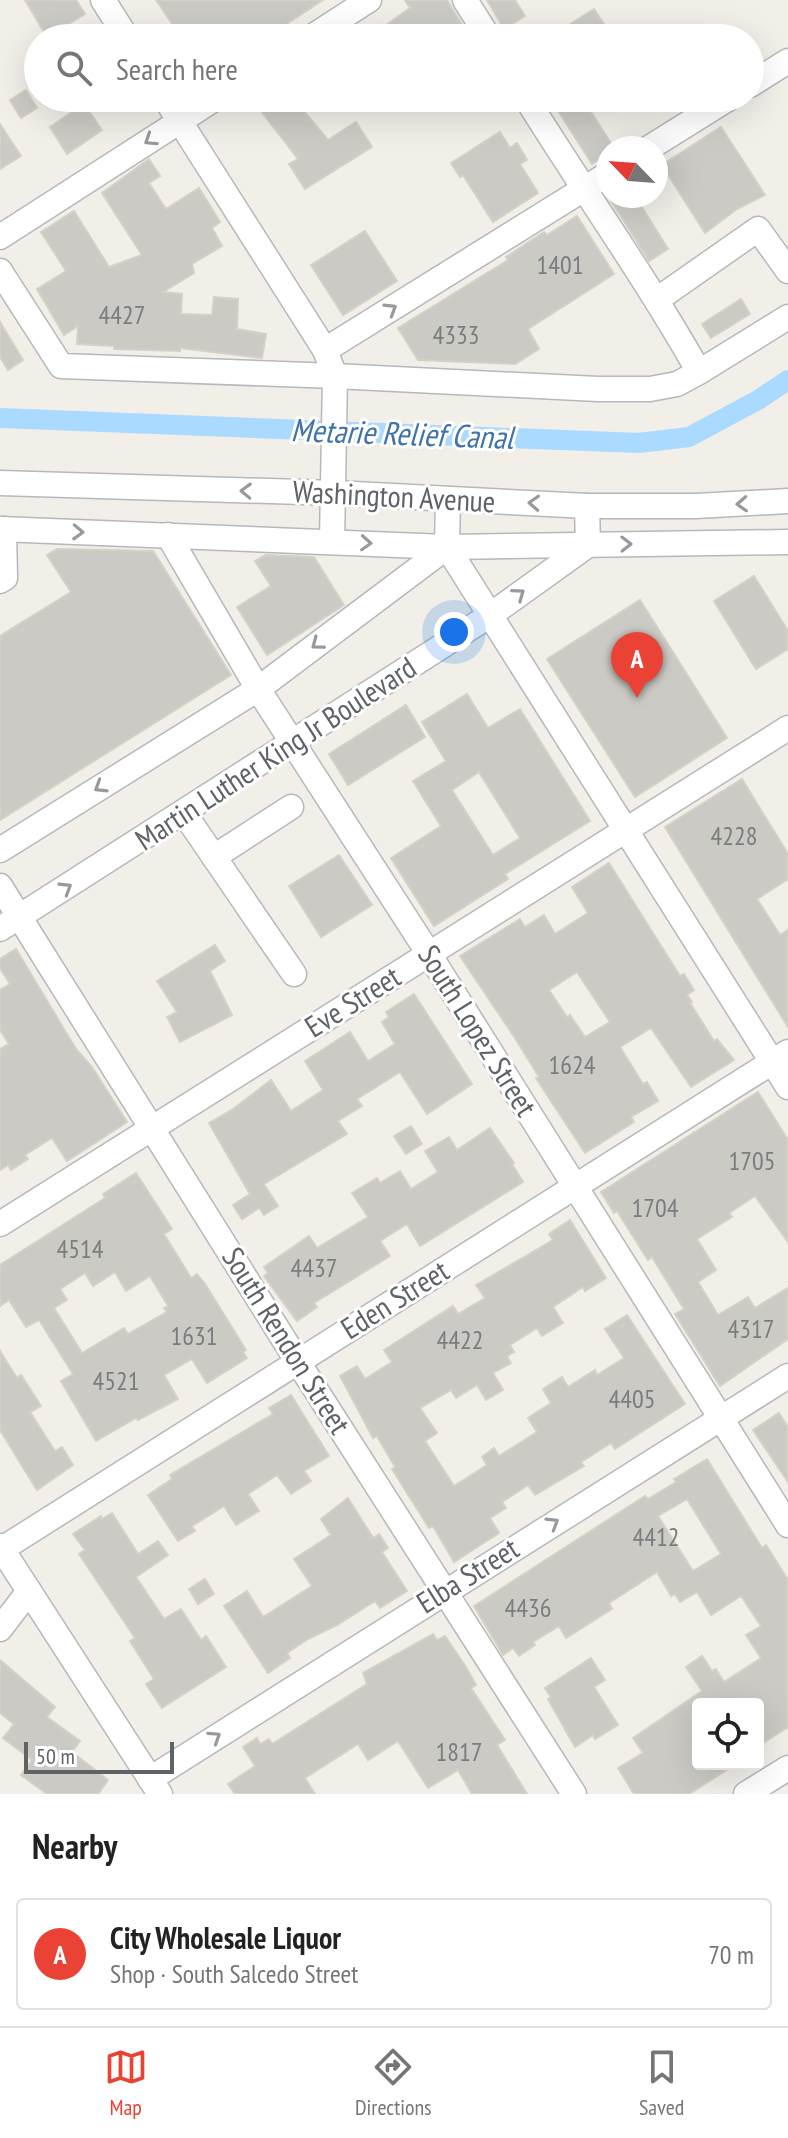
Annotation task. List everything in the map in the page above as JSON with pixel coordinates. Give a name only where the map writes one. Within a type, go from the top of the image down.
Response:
[{"type":"street","points":[[103,0],[118,24]]},
{"type":"street","points":[[332,24],[369,0]]},
{"type":"street","points":[[465,0],[480,24]]},
{"type":"street","points":[[764,76],[788,61]]},
{"type":"street","points":[[174,112],[325,350],[335,376],[332,541]]},
{"type":"street","points":[[0,237],[193,112]]},
{"type":"street","points":[[535,112],[658,299],[699,372]]},
{"type":"street","points":[[668,136],[707,112]]},
{"type":"street","points":[[325,350],[596,181]]},
{"type":"street","points":[[658,299],[758,229],[788,271]]},
{"type":"street","points":[[0,271],[61,366],[637,389],[677,384],[788,317]]},
{"type":"street","name":"Washington Avenue","points":[[0,483],[335,493],[587,506],[696,506],[788,501]]},
{"type":"street","points":[[448,499],[447,547],[626,829],[780,1057],[788,1087]]},
{"type":"street","points":[[587,506],[588,545]]},
{"type":"street","points":[[0,581],[5,578],[2,529]]},
{"type":"street","name":"Washington Avenue","points":[[2,529],[447,547],[788,542]]},
{"type":"street","name":"South Lopez Street","points":[[168,535],[258,689],[429,954],[788,1525]]},
{"type":"street","name":"Martin Luther King Jr Boulevard","points":[[10,923],[489,616],[588,545]]},
{"type":"street","points":[[0,850],[258,689],[447,547]]},
{"type":"street","name":"Eve Street","points":[[0,1224],[788,728]]},
{"type":"street","points":[[214,857],[291,807]]},
{"type":"street","points":[[184,813],[294,974]]},
{"type":"street","name":"South Rendon Street","points":[[0,886],[10,923],[152,1127],[574,1794]]},
{"type":"street","name":"Eden Street","points":[[1,1547],[780,1057]]},
{"type":"street","name":"Elba Street","points":[[155,1786],[444,1591],[788,1376]]},
{"type":"street","points":[[1,1547],[155,1786]]},
{"type":"street","points":[[0,1629],[29,1591]]},
{"type":"street","points":[[746,1794],[788,1768]]},
{"type":"building","points":[[25,0],[76,0],[85,14],[68,24],[39,24]]},
{"type":"building","points":[[156,0],[323,0],[286,24],[172,24]]},
{"type":"building","points":[[405,0],[447,0],[461,24],[388,24],[410,8]]},
{"type":"building","points":[[487,0],[515,0],[525,16],[512,24],[501,24]]},
{"type":"building","points":[[594,9],[604,24],[570,24]]},
{"type":"building","points":[[24,91],[24,112],[31,112],[21,118],[10,100]]},
{"type":"building","points":[[72,112],[90,112],[102,130],[67,154],[50,127]]},
{"type":"building","points":[[262,112],[305,112],[328,140],[356,122],[372,147],[305,189],[289,164],[298,159]]},
{"type":"building","points":[[559,112],[591,112],[606,136],[596,136],[596,162],[592,164]]},
{"type":"building","points":[[0,124],[21,156],[0,169]]},
{"type":"building","points":[[721,127],[765,195],[737,209],[705,233],[668,174],[668,161]]},
{"type":"building","points":[[500,132],[510,148],[517,143],[527,160],[520,164],[538,193],[493,222],[463,175],[460,177],[451,163]]},
{"type":"building","points":[[149,159],[160,176],[149,183],[166,209],[199,188],[220,222],[212,228],[222,246],[192,264],[194,273],[163,292],[182,294],[181,314],[212,315],[214,297],[238,299],[237,329],[266,334],[262,358],[180,348],[180,351],[114,349],[114,346],[77,344],[78,326],[64,335],[37,289],[66,271],[41,232],[74,211],[109,267],[142,255],[102,193]]},
{"type":"building","points":[[616,208],[642,208],[668,249],[649,261]]},
{"type":"building","points":[[577,216],[614,274],[528,329],[539,349],[515,364],[418,360],[398,328],[508,260],[506,257],[544,232],[547,235]]},
{"type":"building","points":[[365,231],[397,281],[343,315],[311,265]]},
{"type":"building","points":[[741,299],[750,314],[711,338],[702,324]]},
{"type":"building","points":[[0,322],[23,360],[8,370],[0,357]]},
{"type":"building","points":[[57,549],[153,551],[231,675],[0,820],[0,636],[71,592],[47,555]]},
{"type":"building","points":[[266,555],[314,557],[344,605],[267,655],[237,607],[271,586],[255,561]]},
{"type":"building","points":[[754,576],[788,631],[788,649],[756,669],[714,601]]},
{"type":"building","points":[[640,600],[727,738],[635,797],[547,659]]},
{"type":"building","points":[[467,694],[488,728],[520,709],[590,821],[505,874],[508,879],[434,926],[391,858],[441,826],[413,781],[446,761],[422,722]],"holes":[[[479,772],[520,838],[493,855],[452,790]]]},
{"type":"building","points":[[406,705],[425,737],[348,785],[329,754]]},
{"type":"building","points":[[742,779],[788,854],[788,879],[757,899],[780,935],[788,930],[788,1027],[665,827]]},
{"type":"building","points":[[339,855],[372,905],[321,937],[289,886]]},
{"type":"building","points":[[609,863],[680,976],[684,974],[694,990],[687,995],[690,1003],[714,1041],[717,1039],[734,1060],[691,1087],[651,1028],[620,1047],[643,1084],[647,1082],[658,1101],[631,1117],[634,1122],[585,1153],[536,1078],[539,1077],[515,1038],[460,956],[520,919],[525,927],[544,915],[555,934],[588,913],[572,887]],"holes":[[[577,972],[610,1022],[585,1037],[549,990]]]},
{"type":"building","points":[[215,945],[225,961],[210,971],[232,1015],[180,1042],[167,1017],[177,1012],[157,981]]},
{"type":"building","points":[[16,949],[76,1049],[92,1067],[127,1122],[67,1161],[52,1138],[25,1155],[28,1159],[11,1170],[8,1165],[0,1170],[0,1049],[9,1044],[0,1030],[0,990],[10,984],[0,968],[0,959]]},
{"type":"building","points":[[414,994],[472,1084],[427,1114],[400,1072],[357,1099],[362,1106],[338,1121],[347,1134],[264,1184],[278,1206],[264,1215],[259,1208],[242,1219],[233,1205],[250,1194],[209,1123],[271,1080],[291,1111],[323,1090],[305,1061],[350,1032],[368,1061],[395,1044],[382,1022],[389,1017],[386,1012]]},
{"type":"building","points":[[758,1092],[788,1140],[788,1242],[755,1196],[729,1213],[732,1217],[697,1239],[716,1270],[698,1282],[718,1315],[748,1297],[755,1308],[788,1288],[788,1339],[720,1386],[675,1314],[684,1309],[652,1257],[648,1260],[601,1192]]},
{"type":"building","points":[[411,1126],[422,1144],[406,1154],[394,1136]]},
{"type":"building","points":[[490,1128],[523,1182],[420,1246],[407,1224],[380,1241],[390,1256],[314,1303],[317,1307],[297,1321],[264,1276],[268,1273],[264,1267],[309,1236],[317,1248],[368,1217],[352,1193],[377,1178],[380,1183],[400,1171],[411,1189],[438,1172],[425,1151],[449,1137],[457,1150]]},
{"type":"building","points":[[136,1173],[172,1229],[164,1234],[191,1278],[197,1274],[205,1284],[246,1350],[243,1352],[247,1358],[207,1383],[192,1359],[164,1375],[178,1399],[96,1441],[61,1381],[73,1374],[39,1320],[26,1327],[9,1300],[0,1306],[0,1265],[105,1198],[103,1194]],"holes":[[[115,1272],[126,1291],[150,1276],[168,1306],[164,1308],[167,1312],[128,1334],[124,1328],[82,1353],[54,1308],[67,1300],[60,1289],[85,1273],[93,1286]]]},
{"type":"building","points":[[570,1220],[606,1278],[585,1291],[583,1287],[553,1307],[563,1323],[542,1336],[537,1328],[510,1345],[514,1352],[507,1356],[511,1363],[493,1373],[503,1390],[486,1400],[477,1385],[456,1398],[451,1390],[420,1408],[437,1433],[425,1441],[454,1486],[487,1465],[482,1457],[494,1448],[499,1456],[537,1432],[528,1418],[551,1403],[543,1389],[562,1377],[568,1387],[595,1370],[597,1375],[624,1358],[605,1329],[627,1315],[685,1404],[615,1449],[611,1443],[581,1462],[584,1466],[535,1495],[528,1485],[502,1502],[506,1508],[490,1518],[499,1533],[454,1562],[433,1526],[429,1528],[392,1469],[395,1467],[377,1436],[373,1438],[340,1376],[357,1366],[365,1379],[392,1362],[384,1350],[453,1306],[458,1314],[485,1298],[476,1285],[553,1240],[549,1234]]},
{"type":"building","points":[[0,1351],[17,1378],[21,1375],[41,1406],[30,1412],[55,1451],[62,1447],[73,1465],[37,1490],[0,1430]]},
{"type":"building","points":[[291,1395],[329,1456],[304,1471],[311,1481],[291,1494],[277,1475],[248,1494],[259,1511],[236,1525],[224,1506],[192,1526],[195,1531],[178,1541],[148,1495],[172,1479],[170,1475],[273,1414],[269,1408]]},
{"type":"building","points":[[779,1413],[788,1427],[788,1482],[753,1430]]},
{"type":"building","points":[[707,1459],[762,1548],[766,1545],[788,1580],[788,1727],[764,1742],[764,1698],[692,1698],[692,1770],[727,1770],[689,1794],[634,1794],[618,1768],[643,1753],[633,1738],[702,1691],[686,1667],[702,1656],[724,1682],[761,1658],[746,1635],[761,1626],[741,1596],[711,1615],[697,1592],[680,1602],[675,1594],[671,1596],[657,1572],[609,1603],[612,1609],[566,1638],[559,1626],[533,1642],[535,1645],[519,1656],[513,1648],[503,1655],[474,1606],[645,1496],[648,1499],[676,1482],[674,1479]],"holes":[[[687,1499],[721,1554],[693,1571],[658,1516]]]},
{"type":"building","points":[[348,1498],[374,1538],[379,1534],[388,1548],[382,1552],[407,1591],[380,1608],[375,1601],[308,1639],[287,1653],[290,1658],[268,1673],[224,1606],[247,1591],[263,1617],[312,1586],[294,1559],[331,1535],[321,1519]]},
{"type":"building","points":[[112,1513],[138,1554],[158,1541],[168,1555],[136,1577],[164,1619],[181,1609],[201,1640],[206,1636],[226,1667],[162,1708],[146,1684],[154,1679],[130,1641],[135,1638],[79,1554],[85,1550],[73,1534],[101,1516],[102,1519]]},
{"type":"building","points":[[205,1579],[214,1594],[198,1604],[189,1589]]},
{"type":"building","points":[[433,1634],[437,1640],[445,1636],[466,1667],[476,1685],[471,1688],[505,1740],[497,1745],[527,1794],[472,1794],[458,1770],[428,1788],[398,1741],[368,1760],[358,1744],[305,1778],[315,1794],[235,1794],[228,1784],[255,1766],[243,1747],[257,1738],[260,1744],[269,1739],[272,1744],[367,1684],[363,1673]]},
{"type":"building","points":[[591,1658],[605,1680],[594,1687],[618,1725],[595,1739],[593,1735],[575,1747],[545,1688]]},
{"type":"building","points":[[0,1660],[55,1707],[47,1717],[80,1741],[72,1752],[108,1780],[98,1794],[47,1794],[21,1775],[32,1760],[3,1738],[14,1724],[0,1713]]},
{"type":"waterway","name":"Metarie Relief Canal","points":[[0,418],[639,443],[689,437],[788,380]]},
{"type":"place","name":"City Wholesale Liquor","points":[[637,698]]}]
